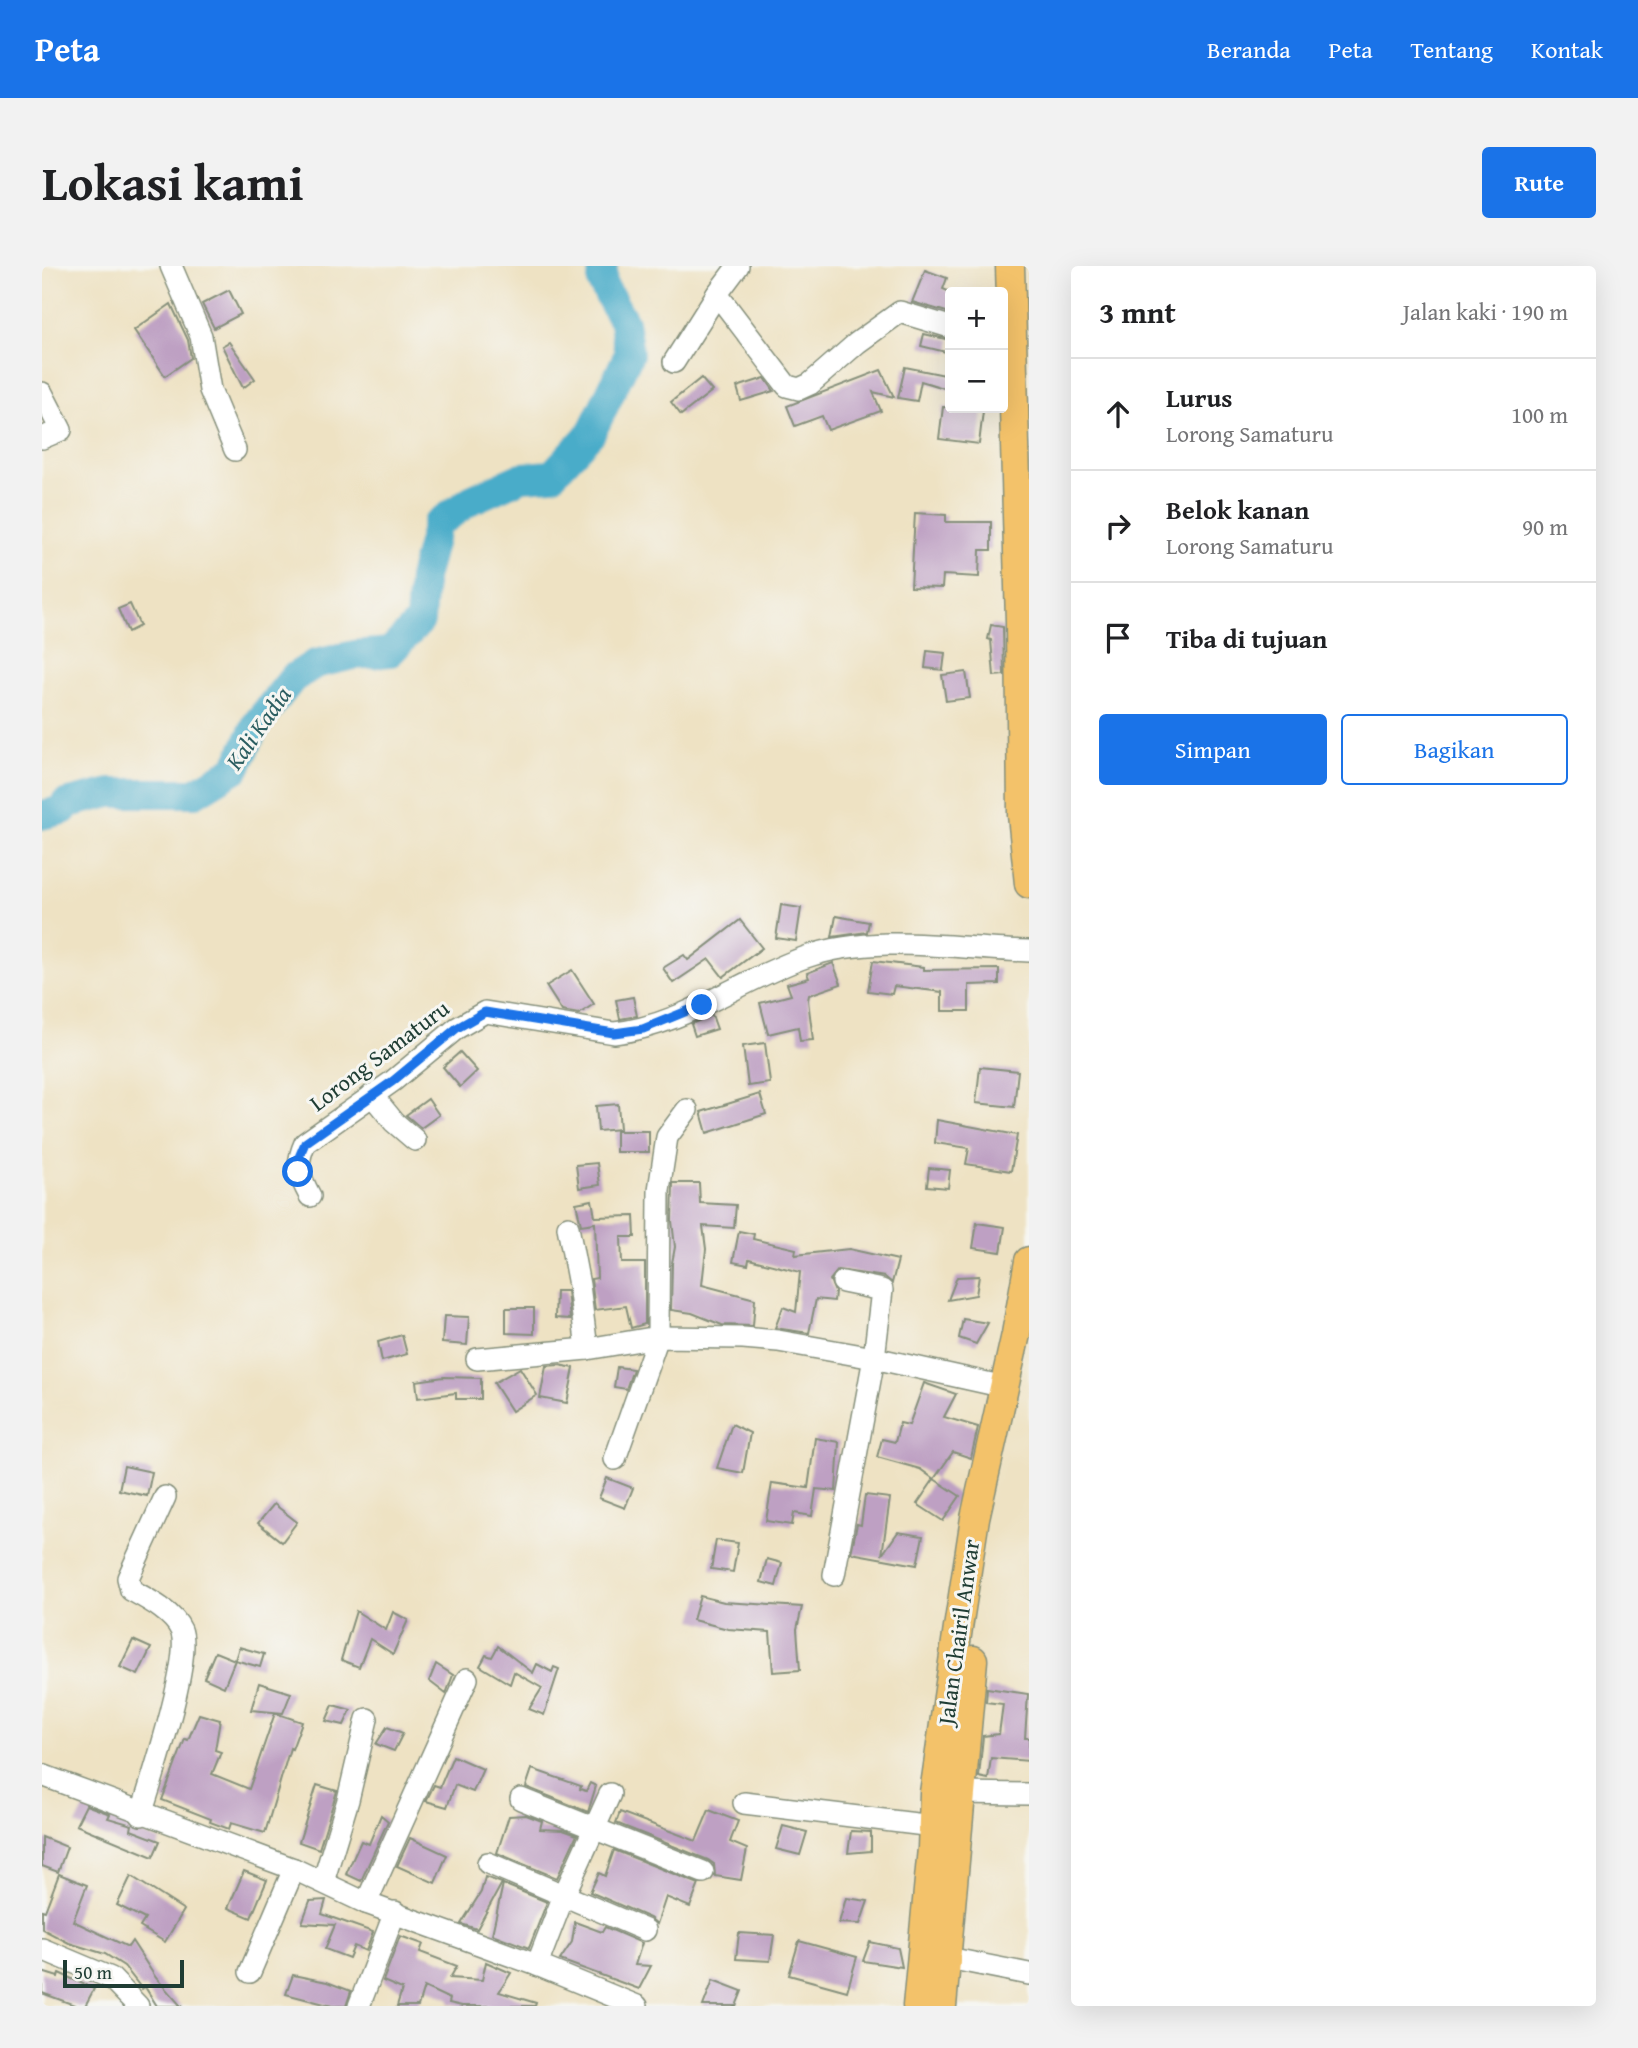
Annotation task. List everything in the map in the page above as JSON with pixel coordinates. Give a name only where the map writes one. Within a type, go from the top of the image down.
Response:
[{"type":"main road","points":[[1010,266],[1025,621],[1029,884]]},
{"type":"main road","name":"Jalan Chairil Anwar","points":[[942,2006],[960,1793],[989,1529],[1025,1336],[1029,1261]]},
{"type":"main road","name":"Jalan Chairil Anwar","points":[[916,2006],[934,1793],[971,1546],[1004,1387],[1025,1336]]},
{"type":"street","points":[[171,266],[201,336],[210,390],[235,450]]},
{"type":"street","points":[[674,362],[717,293],[738,266]]},
{"type":"street","points":[[717,293],[772,370],[787,386],[799,389],[810,384],[857,343],[900,312],[945,326]]},
{"type":"street","points":[[42,393],[61,430],[42,438]]},
{"type":"street","name":"Lorong Samaturu","points":[[310,1196],[298,1172],[299,1157],[305,1143],[372,1095],[457,1028],[485,1012],[614,1033],[629,1032],[691,1009],[804,957],[836,948],[942,946],[1029,951]]},
{"type":"street","points":[[372,1095],[394,1122],[415,1140]]},
{"type":"street","points":[[615,1459],[658,1337],[659,1190],[667,1137],[687,1110]]},
{"type":"street","points":[[568,1227],[587,1349]]},
{"type":"street","points":[[835,1575],[874,1357],[882,1290],[844,1282]]},
{"type":"street","points":[[477,1359],[587,1349],[658,1337],[779,1341],[874,1357],[1004,1387]]},
{"type":"street","points":[[141,1815],[177,1689],[183,1639],[176,1622],[131,1590],[128,1578],[165,1497]]},
{"type":"street","points":[[366,1903],[467,1679]]},
{"type":"street","points":[[323,1882],[348,1800],[367,1719]]},
{"type":"street","points":[[42,1775],[141,1815],[294,1869],[366,1903],[537,1965],[637,2006]]},
{"type":"street","points":[[960,1793],[1029,1794]]},
{"type":"street","points":[[537,1965],[564,1895],[610,1794]]},
{"type":"street","points":[[520,1799],[703,1872]]},
{"type":"street","points":[[744,1803],[933,1826]]},
{"type":"street","points":[[488,1863],[645,1930]]},
{"type":"street","points":[[250,1972],[294,1869]]},
{"type":"street","points":[[359,2006],[395,1912]]},
{"type":"street","points":[[42,1949],[111,1978],[138,2006]]},
{"type":"street","points":[[948,1958],[1029,1974]]},
{"type":"building","points":[[925,270],[947,278],[943,289],[945,312],[912,302]]},
{"type":"building","points":[[229,290],[241,314],[214,328],[202,304]]},
{"type":"building","points":[[171,304],[188,340],[191,358],[165,376],[134,330]]},
{"type":"building","points":[[924,334],[945,339],[945,352],[921,346]]},
{"type":"building","points":[[229,342],[255,379],[243,388],[222,346]]},
{"type":"building","points":[[905,367],[945,375],[945,388],[921,381],[917,401],[898,398]]},
{"type":"building","points":[[881,370],[894,397],[873,392],[881,411],[828,430],[822,416],[795,426],[787,406]]},
{"type":"building","points":[[701,378],[712,391],[681,415],[671,402]]},
{"type":"building","points":[[765,378],[774,391],[741,401],[737,387]]},
{"type":"building","points":[[943,407],[945,413],[983,413],[979,444],[939,439]]},
{"type":"building","points":[[915,513],[946,515],[946,522],[991,522],[991,550],[980,550],[979,577],[943,575],[942,588],[911,587]]},
{"type":"building","points":[[130,604],[140,626],[128,632],[118,609]]},
{"type":"building","points":[[991,625],[1003,627],[1004,675],[994,676],[991,640],[988,639]]},
{"type":"building","points":[[927,651],[945,653],[943,670],[925,668]]},
{"type":"building","points":[[966,672],[970,698],[946,701],[942,675]]},
{"type":"building","points":[[781,905],[801,908],[796,941],[776,938]]},
{"type":"building","points":[[836,916],[869,922],[867,932],[832,937]]},
{"type":"building","points":[[740,920],[762,948],[723,977],[709,959],[673,983],[663,968],[684,955],[688,960]]},
{"type":"building","points":[[873,961],[923,967],[923,970],[999,969],[999,984],[969,985],[969,1011],[942,1011],[942,992],[894,986],[892,994],[868,991]]},
{"type":"building","points":[[833,963],[841,984],[809,995],[813,1040],[800,1041],[798,1027],[768,1034],[760,1003],[791,995],[787,984],[809,978],[807,973]]},
{"type":"building","points":[[572,970],[594,1004],[579,1014],[562,1011],[546,986]]},
{"type":"building","points":[[633,997],[637,1016],[620,1019],[616,1000]]},
{"type":"building","points":[[712,1015],[717,1029],[695,1036],[691,1024]]},
{"type":"building","points":[[765,1043],[770,1083],[748,1086],[743,1046]]},
{"type":"building","points":[[460,1052],[477,1071],[460,1087],[443,1067]]},
{"type":"building","points":[[980,1067],[1018,1071],[1014,1107],[976,1103]]},
{"type":"building","points":[[760,1094],[766,1114],[707,1133],[701,1112]]},
{"type":"building","points":[[428,1099],[439,1115],[421,1128],[406,1115]]},
{"type":"building","points":[[618,1104],[620,1129],[598,1131],[596,1106]]},
{"type":"building","points":[[937,1120],[1017,1135],[1011,1171],[966,1164],[969,1148],[935,1143]]},
{"type":"building","points":[[616,1131],[649,1131],[649,1152],[616,1152]]},
{"type":"building","points":[[597,1163],[600,1185],[579,1188],[576,1165]]},
{"type":"building","points":[[929,1168],[950,1170],[948,1188],[927,1186]]},
{"type":"building","points":[[673,1183],[699,1183],[700,1203],[736,1205],[734,1228],[703,1226],[706,1249],[702,1285],[755,1299],[753,1326],[722,1325],[692,1313],[671,1310],[675,1247],[672,1221]]},
{"type":"building","points":[[592,1200],[595,1217],[634,1216],[635,1237],[621,1237],[622,1263],[645,1263],[645,1324],[631,1328],[626,1306],[595,1310],[591,1279],[597,1278],[595,1223],[581,1225],[576,1203]]},
{"type":"building","points":[[977,1223],[1005,1227],[1001,1252],[973,1248]]},
{"type":"building","points":[[739,1231],[754,1234],[753,1239],[796,1249],[795,1255],[849,1249],[898,1260],[892,1283],[885,1277],[838,1270],[830,1280],[835,1292],[834,1301],[816,1299],[809,1333],[775,1328],[783,1307],[796,1312],[800,1272],[749,1259],[748,1265],[733,1262]]},
{"type":"building","points":[[979,1276],[976,1295],[948,1300],[957,1277]]},
{"type":"building","points":[[556,1291],[567,1291],[570,1319],[555,1318]]},
{"type":"building","points":[[506,1308],[534,1308],[534,1334],[506,1333]]},
{"type":"building","points":[[444,1316],[469,1317],[467,1345],[442,1343]]},
{"type":"building","points":[[963,1319],[988,1323],[976,1344],[959,1338]]},
{"type":"building","points":[[402,1335],[407,1354],[382,1361],[378,1342]]},
{"type":"building","points":[[546,1366],[574,1368],[567,1403],[540,1398]]},
{"type":"building","points":[[617,1367],[633,1369],[626,1389],[614,1387]]},
{"type":"building","points":[[520,1368],[537,1395],[512,1411],[494,1383]]},
{"type":"building","points":[[444,1377],[481,1378],[481,1399],[456,1399],[456,1393],[418,1398],[416,1381]]},
{"type":"building","points":[[924,1383],[956,1394],[944,1417],[978,1427],[971,1458],[953,1452],[934,1479],[920,1469],[877,1457],[882,1439],[895,1442],[900,1423],[909,1425]]},
{"type":"building","points":[[732,1424],[750,1433],[743,1473],[717,1468]]},
{"type":"building","points":[[815,1438],[839,1442],[836,1491],[816,1489],[812,1516],[794,1513],[792,1525],[766,1521],[772,1483],[808,1488]]},
{"type":"building","points":[[124,1466],[152,1472],[147,1496],[119,1490]]},
{"type":"building","points":[[607,1478],[633,1488],[625,1508],[599,1498]]},
{"type":"building","points":[[934,1479],[960,1496],[943,1521],[917,1504]]},
{"type":"building","points":[[865,1495],[890,1498],[882,1555],[898,1532],[923,1536],[917,1565],[851,1553],[857,1524],[861,1525]]},
{"type":"building","points":[[274,1504],[297,1522],[282,1542],[258,1523]]},
{"type":"building","points":[[716,1540],[738,1543],[733,1572],[711,1569]]},
{"type":"building","points":[[767,1559],[782,1563],[776,1586],[761,1582]]},
{"type":"building","points":[[700,1596],[724,1602],[802,1607],[797,1629],[800,1670],[773,1672],[770,1632],[728,1629],[693,1620]]},
{"type":"building","points":[[356,1611],[386,1630],[393,1612],[408,1620],[393,1654],[370,1639],[359,1667],[341,1660]]},
{"type":"building","points":[[133,1640],[151,1648],[138,1675],[120,1667]]},
{"type":"building","points":[[498,1646],[533,1673],[537,1664],[552,1672],[554,1667],[559,1669],[544,1715],[529,1709],[542,1688],[514,1672],[510,1684],[480,1666],[486,1655],[492,1657]]},
{"type":"building","points":[[239,1647],[264,1654],[260,1667],[235,1660]]},
{"type":"building","points":[[215,1652],[235,1660],[224,1687],[204,1678]]},
{"type":"building","points":[[436,1664],[453,1675],[446,1694],[429,1681]]},
{"type":"building","points":[[259,1683],[291,1693],[283,1713],[251,1710]]},
{"type":"building","points":[[987,1688],[1028,1694],[1025,1738],[1029,1738],[1029,1761],[991,1758],[988,1779],[979,1777],[983,1736],[999,1734],[1003,1704],[986,1702]]},
{"type":"building","points":[[333,1705],[351,1710],[344,1725],[326,1721]]},
{"type":"building","points":[[275,1713],[302,1722],[292,1749],[290,1748],[265,1833],[231,1823],[229,1829],[162,1800],[185,1739],[188,1740],[199,1714],[220,1720],[215,1750],[221,1752],[212,1774],[249,1789]]},
{"type":"building","points":[[387,1727],[403,1733],[394,1751],[376,1744]]},
{"type":"building","points":[[453,1756],[483,1769],[473,1792],[455,1785],[447,1807],[426,1801],[434,1785],[440,1787]]},
{"type":"building","points":[[532,1769],[581,1786],[580,1789],[586,1791],[590,1783],[596,1786],[588,1812],[526,1787]]},
{"type":"building","points":[[317,1785],[337,1791],[319,1849],[299,1842]]},
{"type":"building","points":[[86,1805],[110,1814],[108,1818],[132,1825],[131,1830],[160,1841],[153,1857],[76,1825]]},
{"type":"building","points":[[709,1810],[738,1821],[730,1842],[747,1849],[741,1880],[715,1876],[714,1864],[708,1860],[616,1823],[620,1812],[696,1841]]},
{"type":"building","points":[[381,1815],[388,1821],[361,1881],[346,1874],[361,1841],[369,1844]]},
{"type":"building","points":[[526,1815],[542,1821],[540,1829],[563,1830],[577,1835],[557,1878],[497,1853],[509,1816]]},
{"type":"building","points":[[783,1826],[807,1832],[800,1855],[776,1849]]},
{"type":"building","points":[[851,1831],[871,1832],[871,1851],[848,1853]]},
{"type":"building","points":[[42,1837],[67,1847],[58,1872],[42,1866]]},
{"type":"building","points":[[410,1838],[447,1855],[435,1883],[397,1866]]},
{"type":"building","points":[[614,1850],[699,1884],[690,1907],[666,1897],[657,1924],[650,1918],[590,1892],[599,1873],[605,1876]]},
{"type":"building","points":[[244,1871],[267,1880],[251,1918],[228,1908]]},
{"type":"building","points":[[59,1874],[87,1885],[73,1921],[128,1947],[132,1941],[156,1978],[181,2006],[157,2006],[145,1987],[142,1989],[124,1966],[105,1954],[69,1943],[42,1929],[42,1910],[45,1911]]},
{"type":"building","points":[[131,1876],[184,1910],[165,1942],[140,1927],[145,1919],[117,1905]]},
{"type":"building","points":[[485,1877],[502,1883],[477,1929],[461,1924],[481,1892]]},
{"type":"building","points":[[503,1884],[547,1902],[529,1948],[492,1934]]},
{"type":"building","points":[[846,1898],[868,1901],[860,1924],[839,1923]]},
{"type":"building","points":[[326,1900],[322,1914],[373,1932],[366,1951],[354,1946],[349,1958],[325,1949],[335,1925],[302,1923],[310,1901]]},
{"type":"building","points":[[575,1922],[602,1932],[605,1927],[642,1943],[635,1965],[651,1966],[639,1989],[560,1960],[572,1942]]},
{"type":"building","points":[[739,1933],[774,1935],[770,1961],[736,1959]]},
{"type":"building","points":[[400,1936],[423,1944],[420,1952],[457,1966],[450,1978],[482,1980],[486,1962],[511,1973],[499,1992],[536,2003],[535,2006],[462,2006],[449,2003],[450,1999],[424,1987],[418,2006],[397,2006],[402,1989],[383,1981]]},
{"type":"building","points":[[799,1941],[857,1957],[847,1991],[789,1975]]},
{"type":"building","points":[[870,1942],[898,1948],[902,1967],[863,1961]]},
{"type":"building","points":[[42,1972],[58,1977],[59,1973],[94,1989],[85,2006],[77,2006],[42,1993]]},
{"type":"building","points":[[293,1975],[327,1982],[351,1991],[346,2006],[332,2006],[286,1994]]},
{"type":"building","points":[[713,1980],[742,1991],[736,2006],[703,2006]]},
{"type":"waterway","name":"Kali Kadia","points":[[42,815],[63,810],[65,804],[110,793],[195,793],[236,768],[257,723],[293,678],[315,664],[354,655],[390,652],[420,621],[423,578],[437,524],[471,500],[522,477],[552,475],[591,433],[629,354],[624,322],[602,283],[603,266]]},
{"type":"route","points":[[298,1172],[299,1157],[305,1143],[393,1081],[457,1028],[485,1012],[614,1033],[643,1029],[702,1005]]}]
